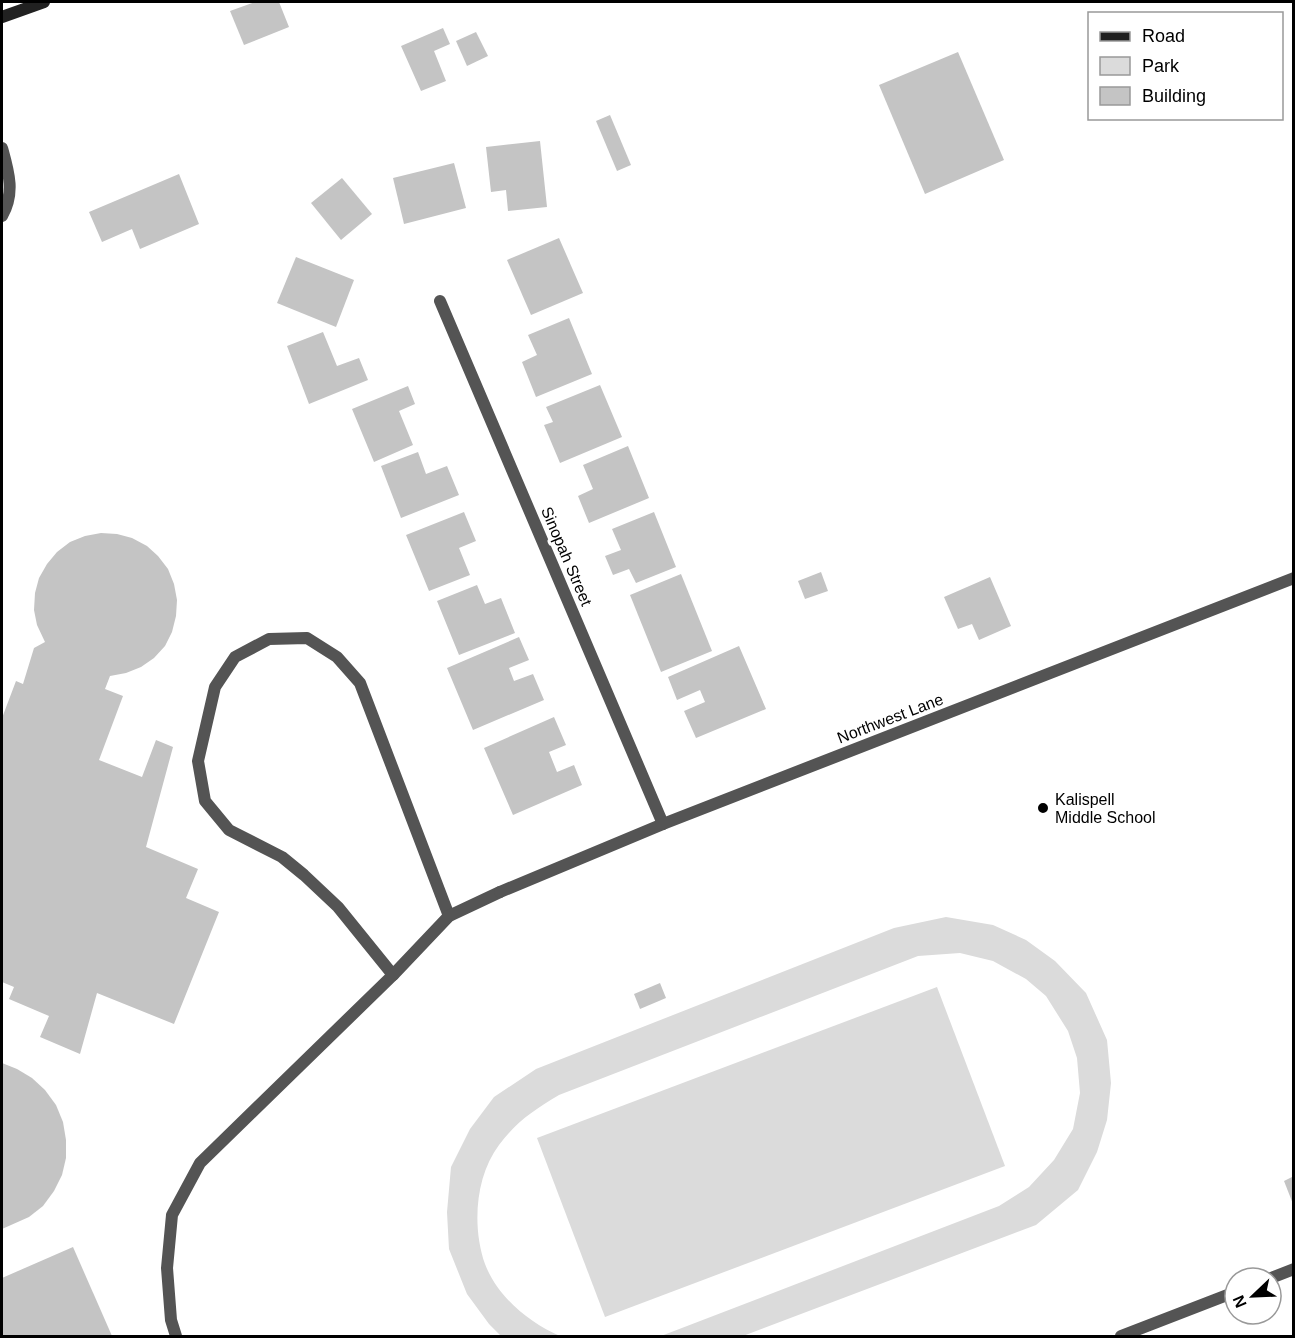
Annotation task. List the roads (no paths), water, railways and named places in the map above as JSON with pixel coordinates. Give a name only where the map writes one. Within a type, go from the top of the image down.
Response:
[{"type":"main road","points":[[2,17],[44,2]]},
{"type":"street","points":[[2,148],[10,177],[8,206],[2,216]]},
{"type":"street","name":"Sinopah Street","points":[[440,301],[663,825]]},
{"type":"street","name":"Northwest Lane","points":[[449,916],[500,892],[663,825],[1293,578]]},
{"type":"street","points":[[176,1336],[171,1320],[167,1268],[172,1215],[200,1163],[393,975],[449,916],[360,684],[337,657],[307,638],[269,639],[235,657],[215,687],[198,761],[205,801],[229,830],[282,857],[321,891],[338,907],[393,975]]},
{"type":"street","points":[[1121,1336],[1223,1297]]},
{"type":"place","name":"Kalispell Middle School","points":[[1043,808]]}]
